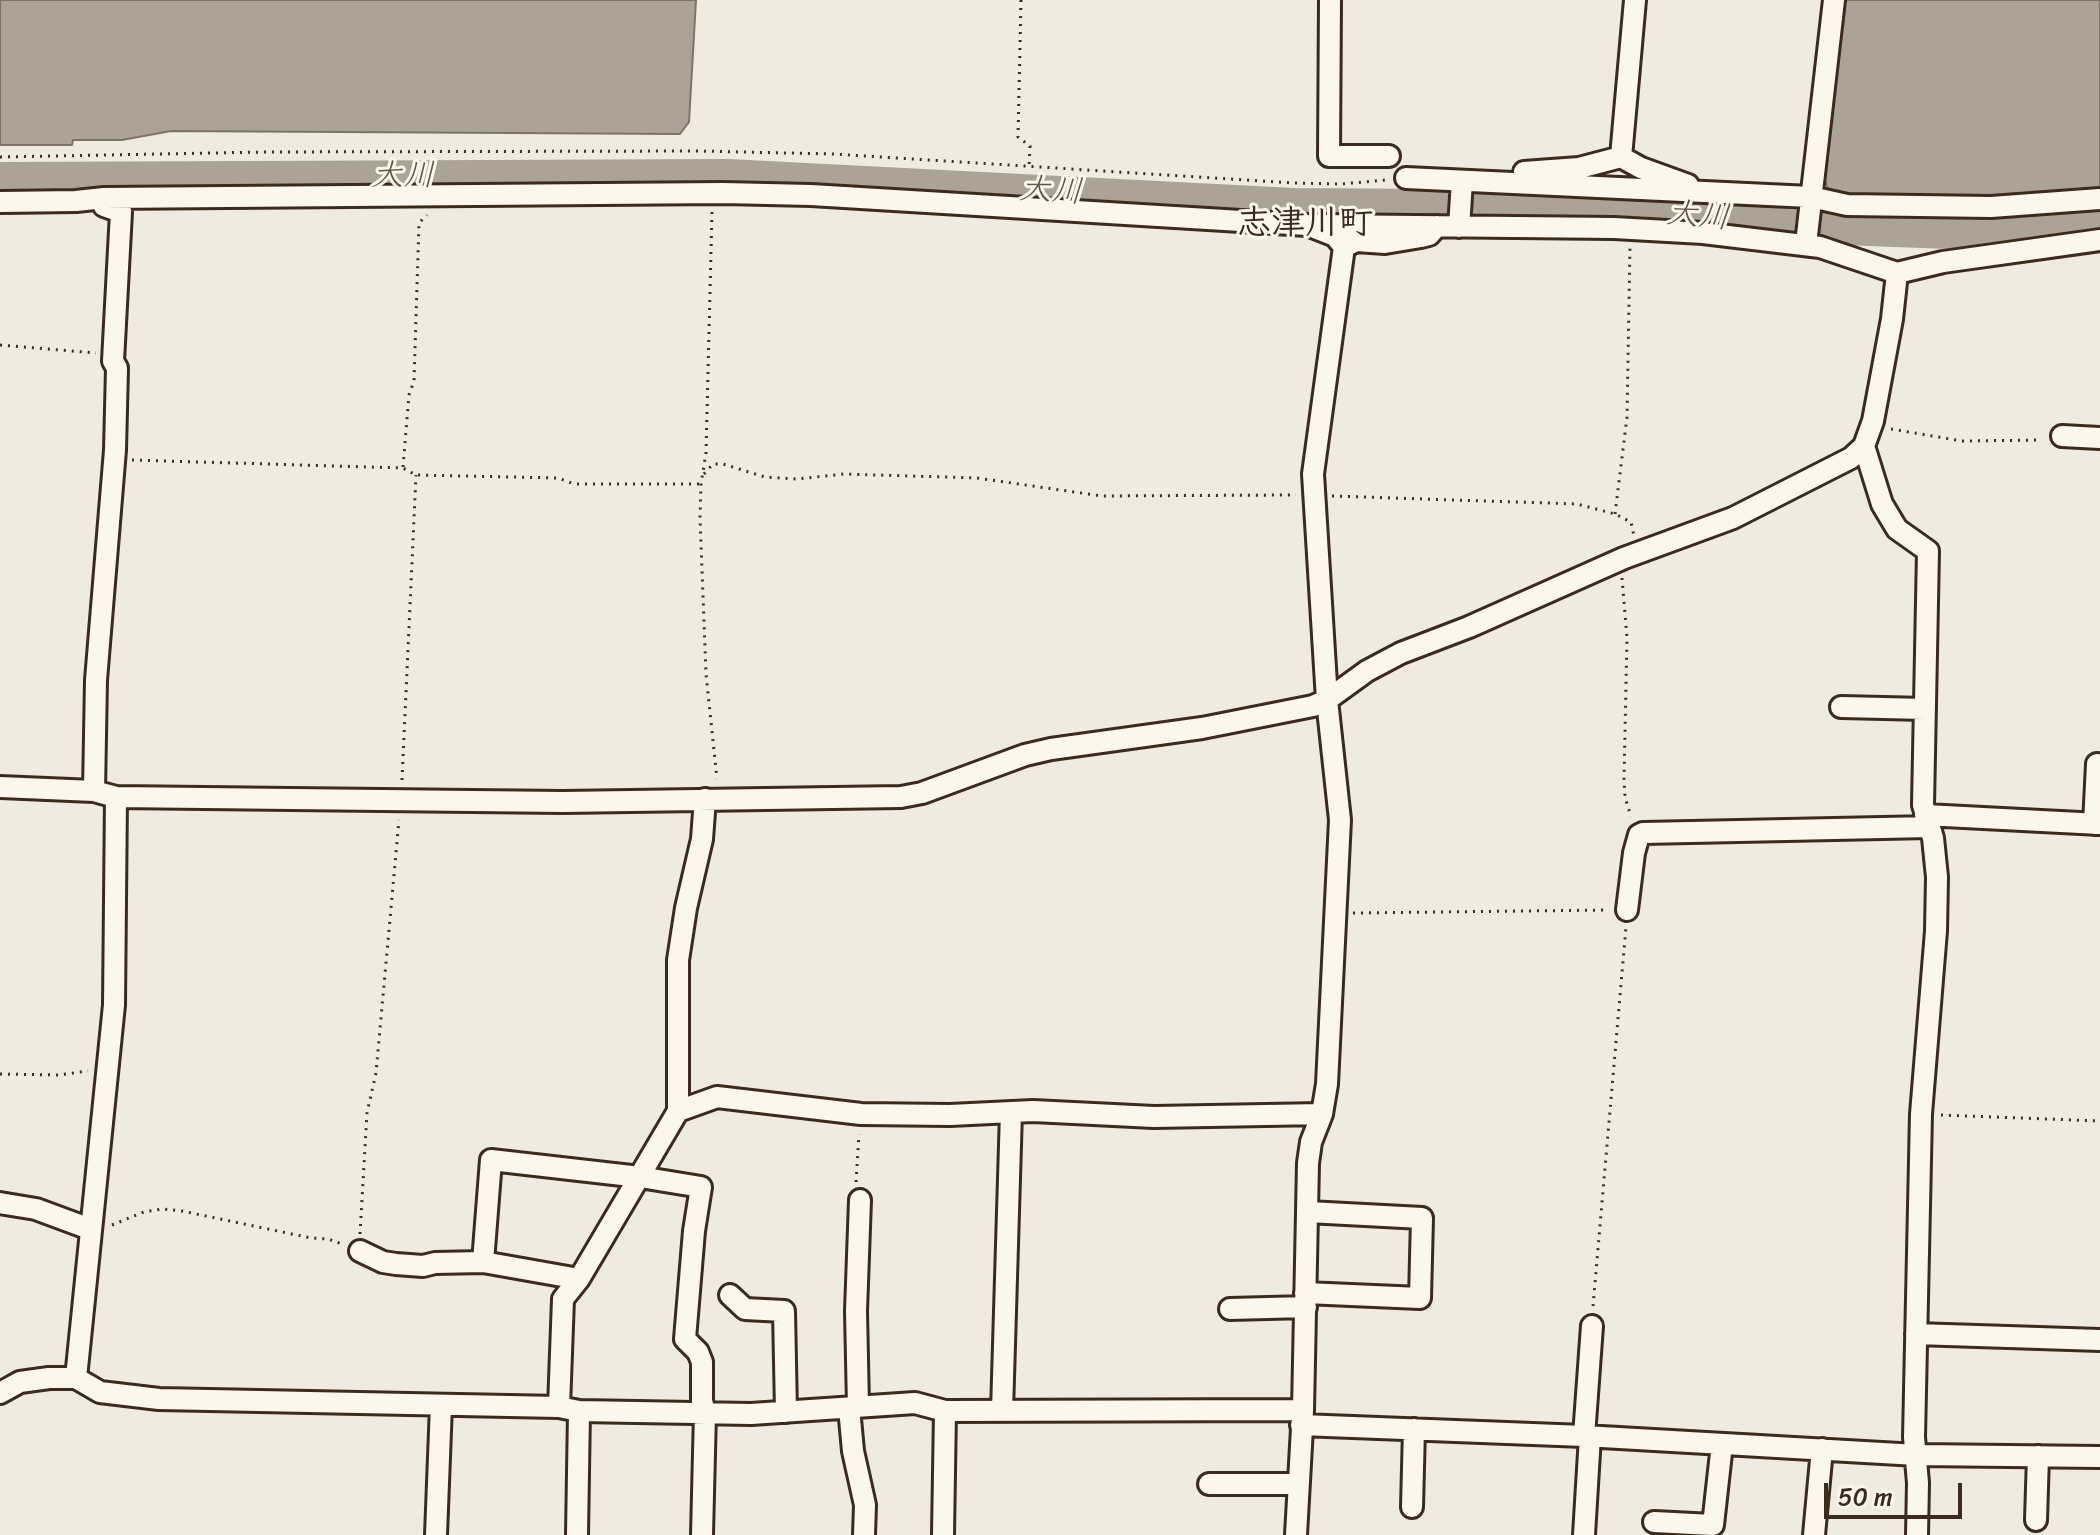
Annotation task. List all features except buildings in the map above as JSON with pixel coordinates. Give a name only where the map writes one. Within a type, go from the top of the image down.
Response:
[{"type":"street","points":[[1330,0],[1329,156],[1389,156]]},
{"type":"street","points":[[1621,157],[1635,0]]},
{"type":"street","points":[[1807,241],[1834,0]]},
{"type":"street","points":[[1468,184],[1510,173],[1579,168],[1621,157],[1701,191]]},
{"type":"street","points":[[1406,178],[1468,184],[1701,191],[1847,205],[1991,207],[2100,199]]},
{"type":"street","points":[[1460,225],[1468,184]]},
{"type":"street","points":[[0,202],[104,198],[750,193],[1307,225],[1614,228],[1703,233],[1807,241],[1897,273],[1956,260],[2100,240]]},
{"type":"street","points":[[94,791],[96,680],[115,459],[117,368],[113,355],[121,212],[104,206],[104,198]]},
{"type":"street","points":[[1296,1535],[1311,1142],[1322,1114],[1327,1084],[1340,820],[1327,700],[1313,474],[1344,247],[1335,236],[1307,225]]},
{"type":"street","points":[[1344,247],[1356,241],[1385,243],[1421,237],[1429,235],[1437,226]]},
{"type":"street","points":[[1897,273],[1892,319],[1868,436],[1882,504],[1897,529],[1928,551],[1923,805],[1937,877],[1936,931],[1921,1114],[1914,1437],[1917,1455],[1917,1535]]},
{"type":"street","points":[[0,787],[94,791],[116,797],[563,802],[901,797],[922,793],[1038,752],[1073,744],[1202,728],[1313,706],[1401,653],[1469,627],[1618,561],[1733,518],[1851,458],[1868,436]]},
{"type":"street","points":[[2062,436],[2100,438]]},
{"type":"street","points":[[1841,707],[1925,709]]},
{"type":"street","points":[[1627,910],[1639,835],[1648,831],[1928,821],[2097,824],[2097,764]]},
{"type":"street","points":[[76,1378],[114,989],[116,797]]},
{"type":"street","points":[[577,1535],[563,1299],[579,1279],[678,1111],[678,960],[686,908],[712,799]]},
{"type":"street","points":[[678,1111],[717,1097],[861,1114],[1011,1112],[1154,1117],[1322,1114]]},
{"type":"street","points":[[1002,1411],[1011,1112]]},
{"type":"street","points":[[483,1262],[491,1160],[701,1187],[685,1339],[698,1352],[702,1362],[705,1412],[702,1535]]},
{"type":"street","points":[[860,1200],[853,1451],[865,1505],[864,1535]]},
{"type":"street","points":[[0,1203],[36,1209],[90,1229]]},
{"type":"street","points":[[1230,1309],[1306,1300],[1420,1298],[1422,1218],[1308,1212]]},
{"type":"street","points":[[360,1251],[383,1262],[396,1264],[423,1266],[483,1262],[579,1279]]},
{"type":"street","points":[[730,1295],[745,1309],[784,1311],[786,1412]]},
{"type":"street","points":[[1584,1535],[1592,1326]]},
{"type":"street","points":[[1916,1334],[2100,1340]]},
{"type":"street","points":[[0,1393],[20,1382],[76,1378],[100,1392],[159,1399],[705,1412],[786,1412],[915,1403],[945,1411],[1302,1418],[1414,1429],[1917,1455],[2100,1457]]},
{"type":"street","points":[[436,1535],[441,1405]]},
{"type":"street","points":[[943,1535],[945,1411]]},
{"type":"street","points":[[1412,1507],[1414,1429]]},
{"type":"street","points":[[1654,1522],[1713,1525],[1722,1444]]},
{"type":"street","points":[[1814,1535],[1822,1449]]},
{"type":"street","points":[[2036,1520],[2038,1456]]},
{"type":"street","points":[[1209,1484],[1297,1484]]},
{"type":"path","points":[[1021,0],[1018,137],[1030,146],[1029,167]]},
{"type":"path","points":[[0,157],[579,150],[834,154],[1293,183],[1341,184],[1406,178]]},
{"type":"path","points":[[712,209],[704,474],[701,484],[712,799]]},
{"type":"path","points":[[403,468],[409,395],[414,381],[419,223],[426,215]]},
{"type":"path","points":[[1615,514],[1627,417],[1630,244],[1641,243]]},
{"type":"path","points":[[0,345],[113,355]]},
{"type":"path","points":[[1868,436],[1962,441],[2059,440],[2062,436]]},
{"type":"path","points":[[115,459],[403,468],[416,475],[558,478],[574,484],[701,484]]},
{"type":"path","points":[[704,474],[713,464],[765,477],[797,479],[858,474],[977,478],[1102,496],[1314,495],[1577,504],[1615,514],[1631,522],[1638,553]]},
{"type":"path","points":[[90,1229],[100,1230],[144,1212],[172,1210],[328,1239],[360,1251],[367,1113],[376,1073],[401,800],[416,475]]},
{"type":"path","points":[[1618,561],[1623,582],[1627,638],[1625,797],[1639,835]]},
{"type":"path","points":[[1337,913],[1627,910],[1592,1326]]},
{"type":"path","points":[[0,1074],[58,1075],[107,1069]]},
{"type":"path","points":[[860,1200],[856,1183],[861,1114]]},
{"type":"path","points":[[1921,1114],[2100,1121]]},
{"type":"shaded area","points":[[0,0],[696,0],[689,122],[680,134],[171,131],[122,140],[73,140],[72,145],[0,145]]},
{"type":"shaded area","points":[[1845,0],[2100,0],[2100,191],[1996,199],[1845,197],[1829,191],[1824,168]]},
{"type":"waterway","name":"大川","points":[[0,179],[728,176],[1294,205],[1589,207],[1787,226],[1949,232],[2100,220]]},
{"type":"district","name":"志津川町","points":[[1305,224]]}]
